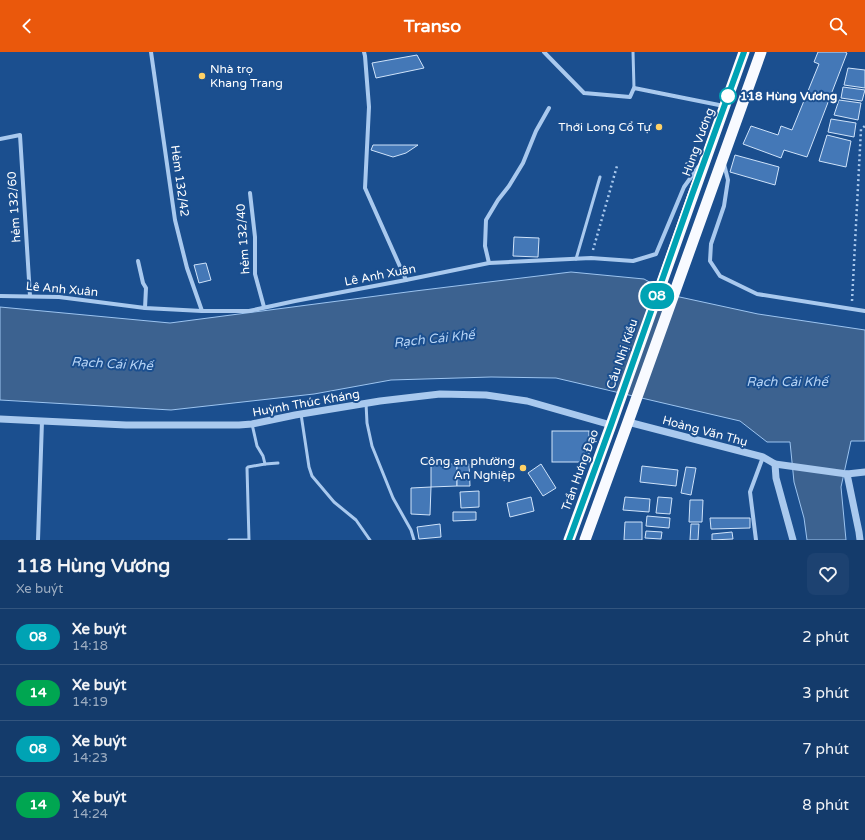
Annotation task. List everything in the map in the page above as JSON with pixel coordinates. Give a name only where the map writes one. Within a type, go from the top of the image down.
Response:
[{"type":"highway","name":"Hùng Vương","points":[[692,195],[744,52]]},
{"type":"highway","points":[[585,540],[761,52]]},
{"type":"highway","name":"Cầu Nhị Kiều","points":[[616,410],[692,195]]},
{"type":"highway","name":"Trần Hưng Đạo","points":[[569,540],[616,410]]},
{"type":"street","name":"Hẻm 132/42","points":[[151,52],[175,220],[187,268],[202,311]]},
{"type":"street","points":[[364,52],[369,107],[365,188],[406,280]]},
{"type":"street","points":[[544,52],[584,93],[630,97],[634,88],[725,106]]},
{"type":"street","points":[[489,263],[485,246],[486,220],[498,200],[509,186],[522,163],[536,131],[549,108]]},
{"type":"street","name":"hẻm 132/60","points":[[0,139],[20,136],[30,296]]},
{"type":"street","points":[[723,158],[728,180],[724,206],[711,244],[710,261],[720,276],[757,294],[865,311]]},
{"type":"street","name":"Lê Anh Xuân","points":[[0,296],[59,297],[144,308],[202,311],[249,311],[489,263],[591,258],[633,261],[656,254],[684,187],[705,159]]},
{"type":"street","name":"hẻm 132/40","points":[[250,193],[255,237],[255,274],[264,307]]},
{"type":"street","points":[[138,261],[143,283],[146,288],[144,308]]},
{"type":"street","name":"Huỳnh Thúc Kháng","points":[[0,419],[126,425],[239,425],[252,424],[366,403],[440,394],[486,395],[527,401],[611,425]]},
{"type":"street","points":[[38,540],[42,421]]},
{"type":"street","name":"Hoàng Văn Thụ","points":[[628,422],[763,457],[775,464]]},
{"type":"street","points":[[756,540],[750,492],[763,457]]},
{"type":"street","points":[[793,540],[776,478],[775,464],[847,474],[865,472]]},
{"type":"street","points":[[847,474],[860,540]]},
{"type":"lane","points":[[633,52],[634,88]]},
{"type":"lane","points":[[576,259],[600,177]]},
{"type":"lane","points":[[366,403],[367,423],[372,446],[394,498],[411,530],[414,540]]},
{"type":"lane","points":[[301,414],[309,467],[312,476],[334,502],[356,520],[370,540]]},
{"type":"lane","points":[[252,424],[257,446],[263,456],[265,464]]},
{"type":"lane","points":[[229,540],[250,540],[247,468],[278,462]]},
{"type":"path","points":[[851,309],[861,129],[865,126]]},
{"type":"path","points":[[591,258],[617,166]]},
{"type":"water","name":"Rạch Cái Khế","points":[[571,272],[644,279],[675,296],[758,314],[865,330],[865,441],[851,441],[841,487],[846,540],[807,540],[804,518],[794,482],[790,442],[767,442],[740,421],[556,378],[491,377],[391,380],[314,394],[171,410],[0,400],[0,307],[170,323]]},
{"type":"building","points":[[818,52],[847,53],[807,157],[784,150],[781,158],[743,144],[751,126],[778,135],[781,126],[792,130],[819,64],[814,62]]},
{"type":"building","points":[[417,55],[424,68],[376,78],[372,63]]},
{"type":"building","points":[[848,68],[865,70],[865,88],[844,85]]},
{"type":"building","points":[[843,87],[865,90],[862,101],[841,98]]},
{"type":"building","points":[[839,100],[861,103],[858,120],[834,115]]},
{"type":"building","points":[[831,119],[856,123],[854,137],[828,132]]},
{"type":"building","points":[[827,135],[851,141],[846,167],[819,161]]},
{"type":"building","points":[[373,145],[418,145],[406,153],[393,157],[371,150]]},
{"type":"building","points":[[735,155],[779,167],[775,185],[730,172]]},
{"type":"building","points":[[514,237],[539,238],[538,257],[513,256]]},
{"type":"building","points":[[206,263],[211,280],[199,283],[194,265]]},
{"type":"building","points":[[552,431],[589,431],[589,462],[552,462]]},
{"type":"building","points":[[431,464],[457,464],[457,486],[431,487]]},
{"type":"building","points":[[457,464],[469,464],[470,486],[457,486]]},
{"type":"building","points":[[541,464],[556,488],[543,496],[528,473]]},
{"type":"building","points":[[642,466],[678,470],[676,486],[640,482]]},
{"type":"building","points":[[686,467],[696,468],[691,495],[681,493]]},
{"type":"building","points":[[431,487],[430,515],[411,514],[411,488]]},
{"type":"building","points":[[479,491],[479,507],[461,508],[460,492]]},
{"type":"building","points":[[531,497],[534,511],[510,517],[507,503]]},
{"type":"building","points":[[625,497],[650,499],[649,512],[623,510]]},
{"type":"building","points":[[658,497],[672,498],[670,514],[656,513]]},
{"type":"building","points":[[690,500],[703,500],[702,522],[689,522]]},
{"type":"building","points":[[453,512],[476,512],[476,520],[453,521]]},
{"type":"building","points":[[647,516],[670,518],[669,528],[646,526]]},
{"type":"building","points":[[710,518],[750,518],[750,528],[711,529]]},
{"type":"building","points":[[625,522],[642,522],[642,540],[624,540]]},
{"type":"building","points":[[440,524],[441,537],[419,539],[417,527]]},
{"type":"building","points":[[691,524],[699,524],[698,540],[690,540]]},
{"type":"building","points":[[646,531],[662,532],[661,539],[645,538]]},
{"type":"building","points":[[732,532],[733,539],[712,540],[712,534]]},
{"type":"bus line","name":"08","points":[[569,540],[744,52]]},
{"type":"place","name":"Nhà trọ Khang Trang","points":[[202,76]]},
{"type":"place","name":"118 Hùng Vương","points":[[728,96]]},
{"type":"place","name":"Thới Long Cổ Tự","points":[[659,127]]},
{"type":"place","name":"Công an phường An Nghiệp","points":[[523,468]]}]
